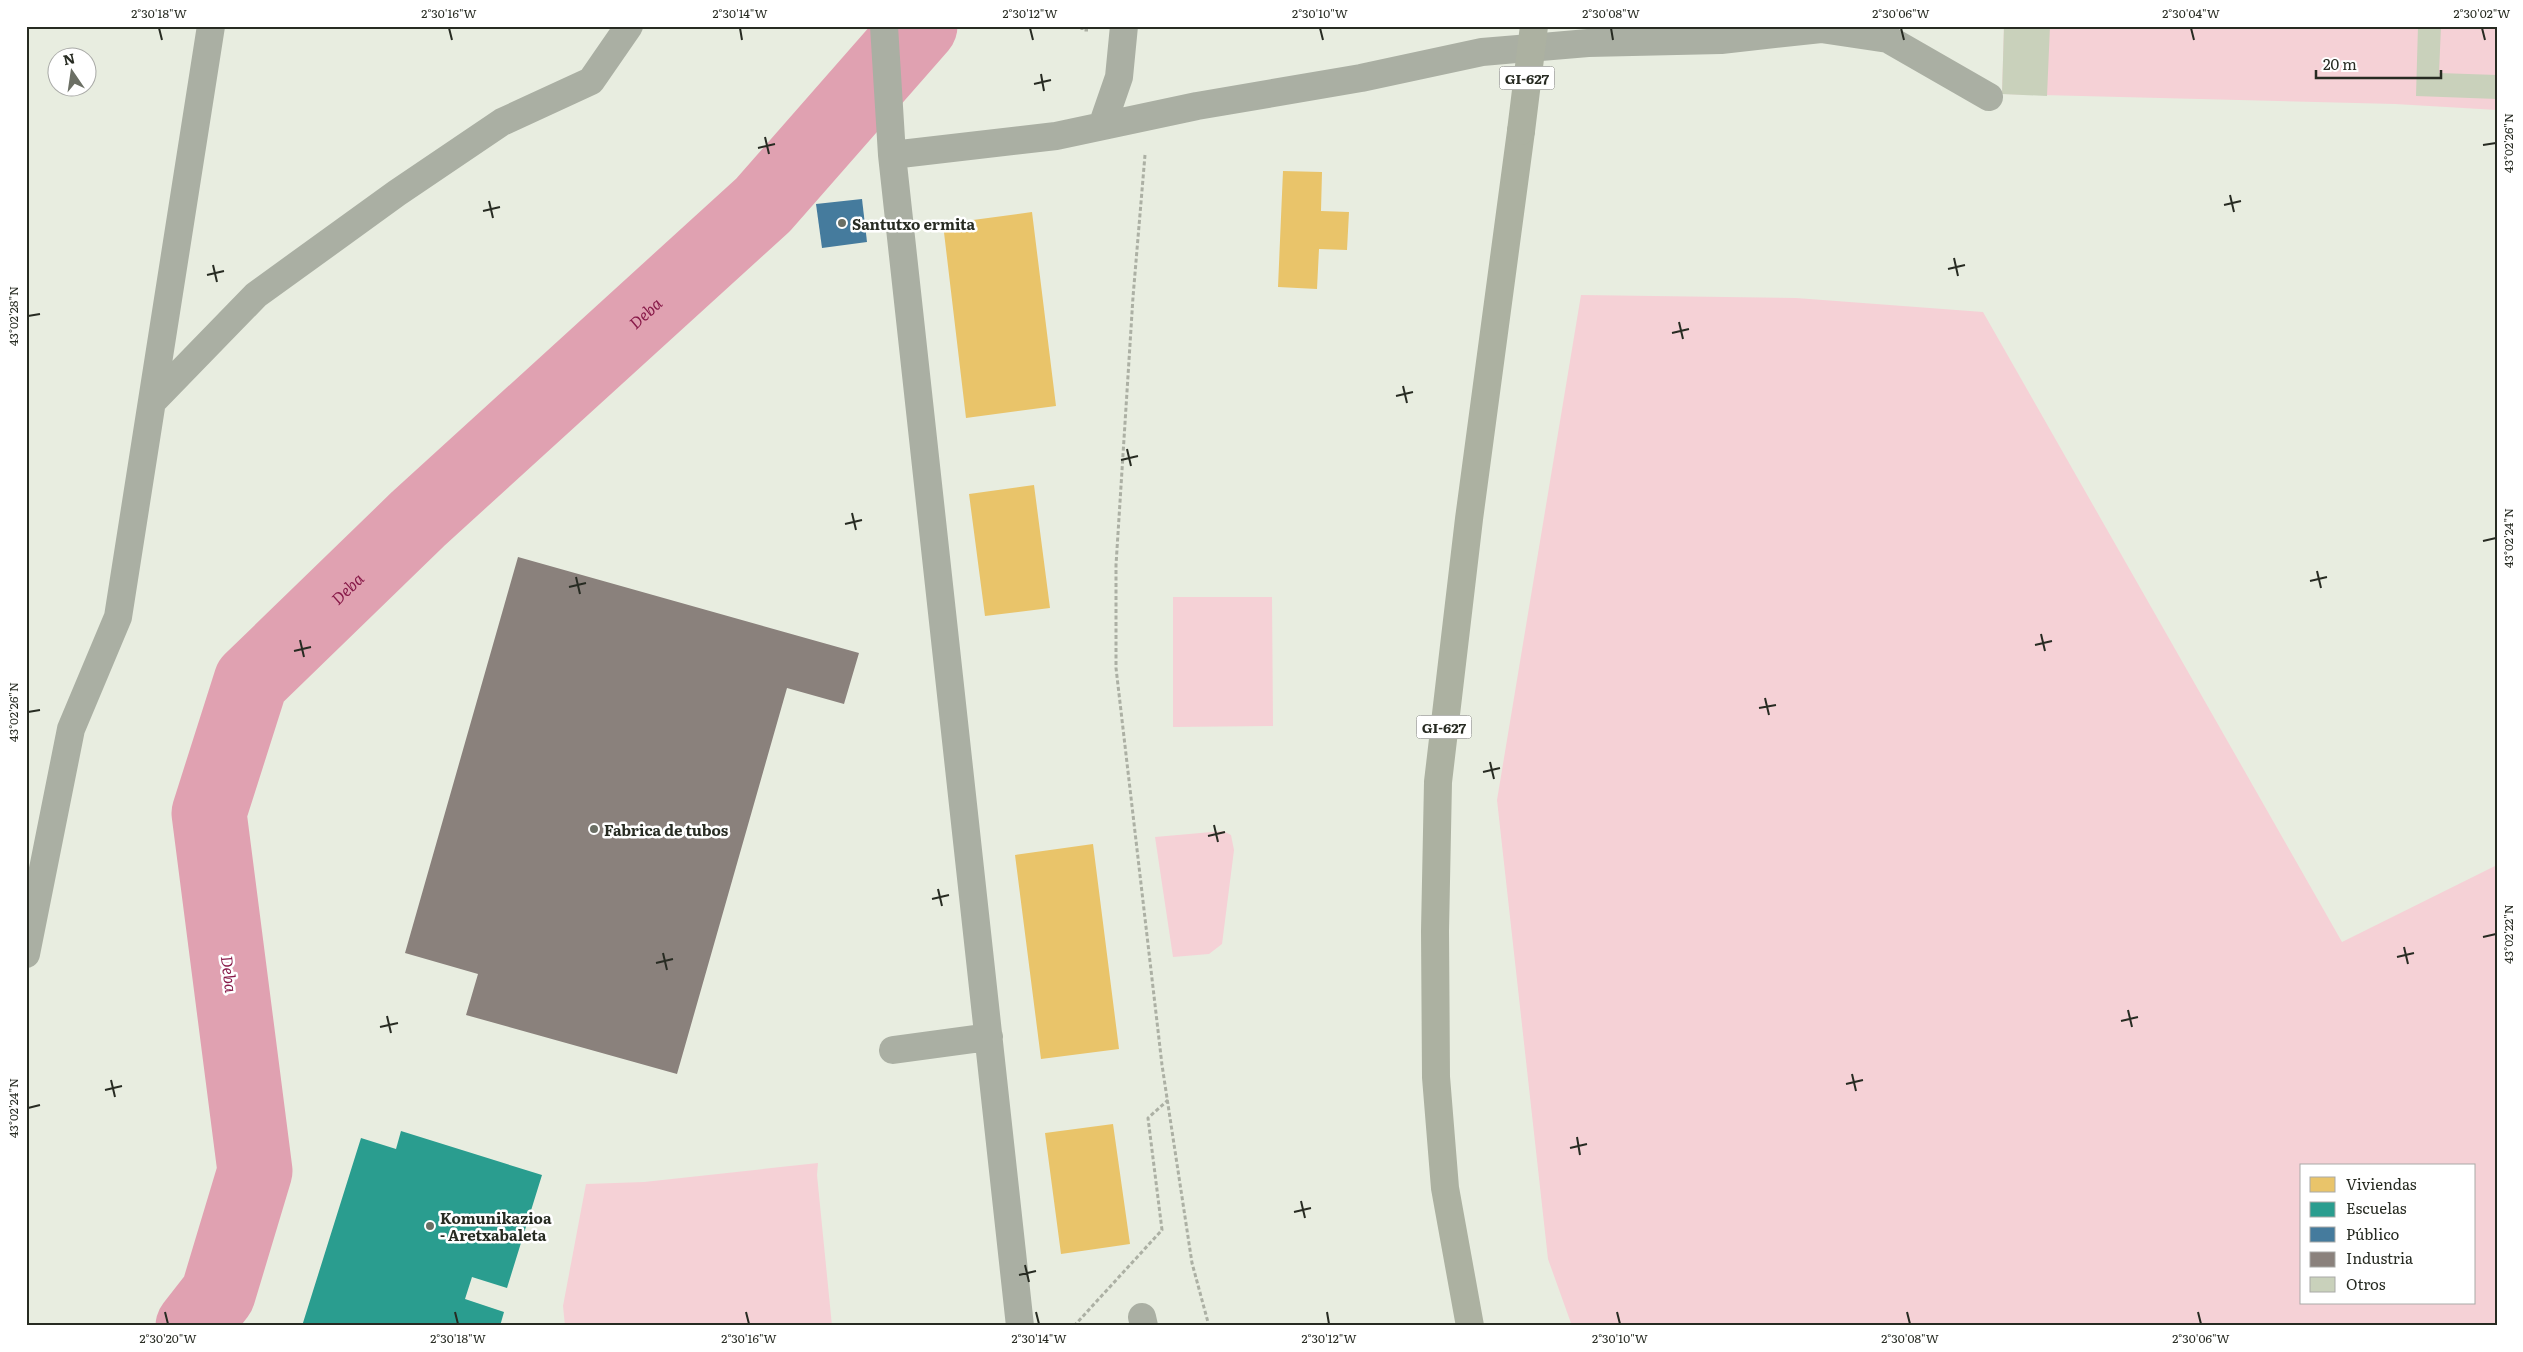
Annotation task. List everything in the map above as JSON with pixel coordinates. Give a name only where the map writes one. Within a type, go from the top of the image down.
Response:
[{"type":"main road","name":"GI-627","points":[[1470,1326],[1445,1188],[1436,1077],[1435,931],[1438,782],[1469,519],[1534,26]]},
{"type":"street","points":[[26,954],[71,729],[118,617],[211,26]]},
{"type":"street","points":[[152,402],[256,295],[397,194],[502,122],[591,81],[629,26]]},
{"type":"street","points":[[884,26],[892,155],[1020,1326]]},
{"type":"street","points":[[1102,126],[1119,77],[1124,26]]},
{"type":"street","points":[[892,155],[1056,136],[1151,116],[1360,78],[1482,52],[1588,42],[1721,40],[1822,27],[1888,39],[1989,97]]},
{"type":"street","points":[[894,1050],[989,1037]]},
{"type":"path","points":[[1151,116],[1145,153],[1126,394],[1116,565],[1116,668],[1168,1100],[1192,1263],[1209,1326]]},
{"type":"path","points":[[1074,1326],[1162,1230],[1148,1118],[1168,1100]]},
{"type":"shaded area","points":[[2004,26],[2497,26],[2497,110],[2395,104],[2002,94]]},
{"type":"shaded area","points":[[1581,295],[1796,298],[1983,312],[2342,942],[2497,865],[2497,1326],[1572,1326],[1548,1259],[1497,800]]},
{"type":"shaded area","points":[[1173,597],[1272,597],[1273,726],[1173,727]]},
{"type":"shaded area","points":[[1223,831],[1231,835],[1234,850],[1222,944],[1209,954],[1173,957],[1155,837]]},
{"type":"shaded area","points":[[818,1163],[817,1175],[832,1326],[565,1326],[563,1306],[586,1184],[644,1182]]},
{"type":"building: Viviendas","points":[[1283,171],[1322,172],[1321,211],[1349,212],[1347,250],[1319,249],[1317,289],[1278,287]]},
{"type":"building: Viviendas","points":[[1032,212],[1056,406],[966,418],[943,224]]},
{"type":"building: Viviendas","points":[[1034,485],[1050,608],[985,616],[969,494]]},
{"type":"building: Viviendas","points":[[1093,844],[1119,1049],[1041,1059],[1015,855]]},
{"type":"building: Viviendas","points":[[1113,1124],[1130,1244],[1061,1254],[1045,1133]]},
{"type":"building: Escuelas","name":"Komunikazioa - Aretxabaleta","points":[[401,1131],[542,1175],[507,1288],[472,1277],[465,1299],[504,1312],[500,1326],[302,1326],[361,1138],[396,1149]]},
{"type":"building: Público","name":"Santutxo ermita","points":[[862,199],[867,242],[822,248],[816,204]]},
{"type":"building: Industria","name":"Fabrica de tubos","points":[[518,557],[859,653],[844,704],[787,688],[677,1074],[466,1015],[478,974],[405,953]]},
{"type":"building: Otros","points":[[2004,26],[2050,26],[2047,96],[2002,94]]},
{"type":"building: Otros","points":[[2418,26],[2441,26],[2439,73],[2497,75],[2497,99],[2416,96]]},
{"type":"waterway","name":"Deba","points":[[193,1326],[218,1294],[255,1171],[209,813],[251,681],[418,519],[763,205],[920,26]]},
{"type":"place","name":"Santutxo ermita","points":[[842,223]]},
{"type":"place","name":"Fabrica de tubos","points":[[594,829]]},
{"type":"place","name":"Komunikazioa - Aretxabaleta","points":[[430,1226]]}]
